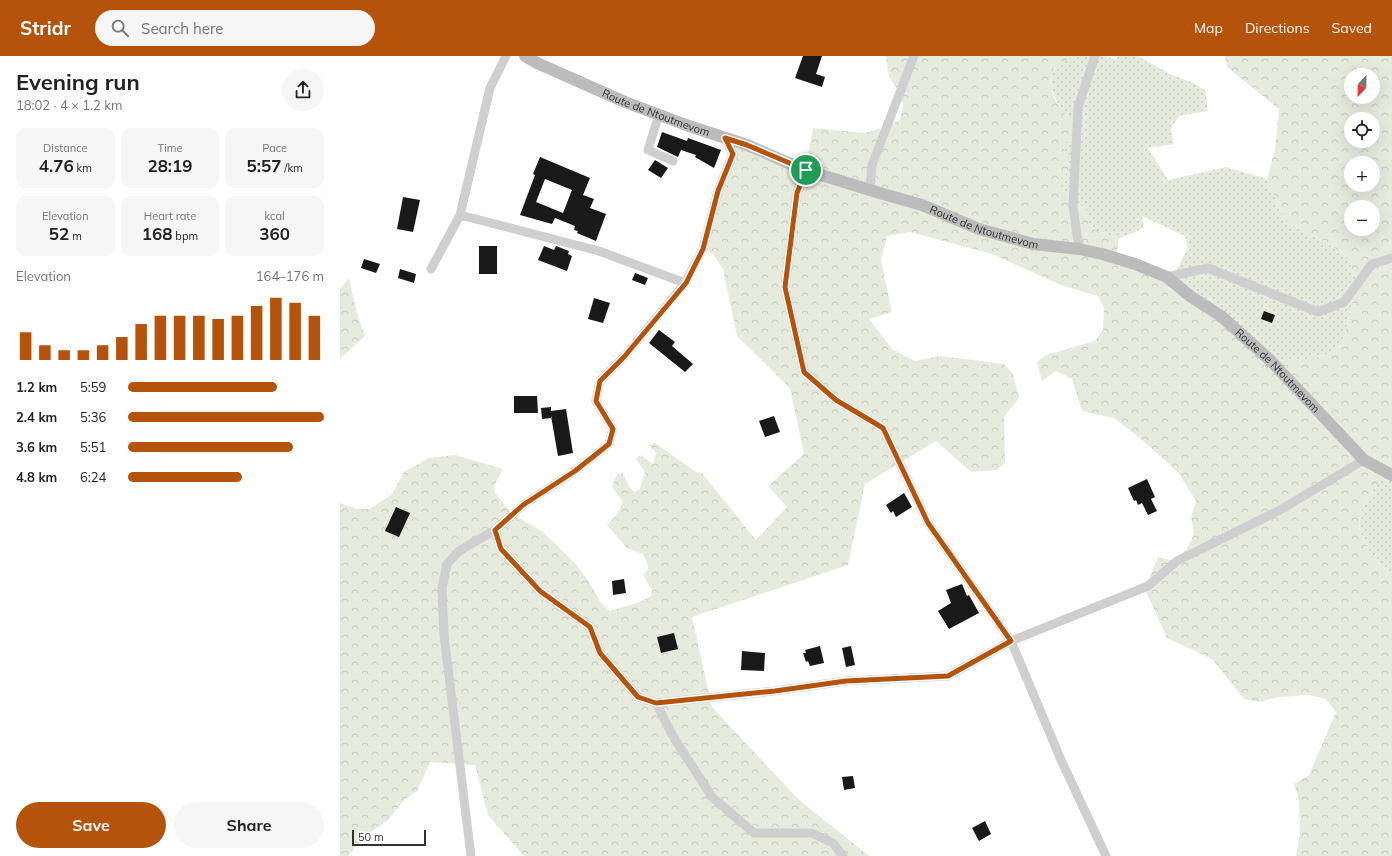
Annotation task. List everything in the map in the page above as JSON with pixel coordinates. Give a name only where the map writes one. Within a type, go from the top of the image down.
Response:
[{"type":"street","points":[[431,269],[460,215],[490,88],[506,56]]},
{"type":"street","name":"Route de Ntoutmevom","points":[[525,56],[578,82],[659,114],[747,145],[806,170],[922,205],[986,230],[1034,244],[1079,249],[1135,264],[1167,277],[1190,296],[1221,316],[1266,356],[1364,460],[1392,475]]},
{"type":"street","points":[[870,190],[872,165],[914,56]]},
{"type":"street","points":[[1079,249],[1073,206],[1078,107],[1095,56]]},
{"type":"street","points":[[659,114],[656,128],[648,150],[673,161]]},
{"type":"street","points":[[472,856],[444,634],[442,588],[447,564],[458,551],[495,530],[523,505],[575,471],[609,444],[613,429],[596,401],[600,381],[624,357],[686,283],[703,249],[718,191],[733,154],[725,138]]},
{"type":"street","points":[[806,170],[797,193],[785,287],[804,372],[836,400],[883,428],[928,523],[1011,641],[1061,760],[1106,856]]},
{"type":"street","points":[[460,215],[599,251],[686,283]]},
{"type":"street","points":[[1167,277],[1208,268],[1318,312],[1344,302],[1372,264],[1392,258]]},
{"type":"street","points":[[495,530],[501,549],[540,591],[590,627],[600,653],[638,697],[656,703],[775,691],[846,681],[948,676],[1011,641],[1148,586],[1177,561],[1280,510],[1364,460]]},
{"type":"street","points":[[656,703],[674,738],[712,797],[754,833],[812,833],[833,843],[843,856]]},
{"type":"green space","points":[[886,56],[1073,56],[1054,68],[1050,80],[1054,98],[1074,126],[1075,136],[1062,145],[1067,154],[1069,171],[1058,182],[1074,203],[1085,207],[1091,226],[1098,231],[1118,239],[1116,258],[1167,277],[1271,361],[1308,359],[1333,353],[1342,344],[1358,284],[1349,260],[1340,251],[1285,221],[1267,179],[1275,149],[1279,109],[1227,67],[1225,56],[1392,56],[1392,475],[1387,472],[1370,495],[1361,513],[1359,524],[1364,543],[1376,560],[1392,574],[1392,856],[1296,856],[1300,834],[1299,799],[1294,784],[1309,775],[1336,712],[1326,699],[1310,695],[1277,697],[1260,702],[1244,699],[1212,659],[1167,638],[1145,589],[1158,557],[1174,561],[1187,549],[1194,534],[1191,517],[1196,501],[1178,472],[1141,439],[1114,418],[1082,411],[1072,379],[1056,371],[1042,381],[1037,362],[1046,355],[1095,341],[1103,330],[1104,307],[1098,296],[1061,285],[992,254],[910,232],[887,236],[881,260],[892,312],[869,319],[892,349],[915,361],[940,356],[1004,364],[1013,374],[1019,398],[1004,417],[1005,463],[996,470],[971,472],[936,441],[865,484],[848,565],[692,617],[712,707],[798,799],[869,856],[524,856],[488,815],[475,765],[430,762],[417,791],[404,800],[388,820],[368,834],[348,856],[340,856],[340,503],[357,509],[370,509],[392,494],[404,472],[429,458],[455,455],[503,469],[494,486],[495,493],[511,513],[543,532],[576,564],[591,585],[601,603],[610,611],[640,602],[651,596],[652,590],[643,574],[647,571],[648,565],[643,554],[627,548],[607,525],[618,513],[623,502],[612,486],[617,475],[622,472],[630,488],[635,492],[640,489],[645,472],[636,459],[640,455],[653,464],[656,453],[649,445],[655,443],[696,472],[702,473],[756,540],[787,507],[768,486],[804,454],[790,388],[737,336],[723,269],[713,254],[703,249],[733,154],[725,138],[805,170],[813,128],[864,133],[885,127],[900,120],[903,104],[899,92],[889,77]]},
{"type":"green space","points":[[1073,56],[1106,56],[1116,60],[1118,56],[1138,56],[1170,74],[1191,82],[1205,90],[1208,111],[1179,116],[1171,129],[1174,144],[1148,148],[1168,180],[1226,167],[1267,179],[1285,221],[1340,251],[1349,260],[1358,284],[1342,344],[1333,353],[1308,359],[1271,361],[1167,277],[1177,269],[1188,248],[1185,236],[1142,216],[1144,228],[1118,239],[1098,231],[1091,226],[1085,207],[1074,203],[1058,182],[1067,154],[1062,145],[1074,126],[1060,106],[1052,90],[1051,75],[1057,66]]},
{"type":"green space","points":[[349,278],[357,313],[365,336],[340,359],[340,289]]},
{"type":"green space","points":[[1387,472],[1392,475],[1392,574],[1376,560],[1364,543],[1359,524],[1365,503]]},
{"type":"building","points":[[803,56],[822,56],[816,74],[825,77],[822,87],[795,78]]},
{"type":"building","points":[[662,132],[687,141],[688,138],[721,150],[714,168],[695,157],[696,155],[681,150],[678,157],[657,147]]},
{"type":"building","points":[[540,157],[590,178],[583,195],[594,199],[590,208],[606,214],[596,241],[577,233],[578,231],[574,230],[575,226],[555,218],[552,224],[520,215],[535,175],[533,174]],"holes":[[[545,179],[572,190],[563,213],[536,202]]]},
{"type":"building","points":[[655,160],[668,168],[661,178],[648,170]]},
{"type":"building","points":[[403,197],[420,200],[413,232],[397,229]]},
{"type":"building","points":[[479,246],[497,246],[497,274],[479,274]]},
{"type":"building","points":[[544,246],[554,250],[556,246],[569,251],[568,254],[572,256],[567,271],[538,260]]},
{"type":"building","points":[[364,259],[380,264],[376,273],[361,268]]},
{"type":"building","points":[[400,269],[416,274],[414,283],[398,278]]},
{"type":"building","points":[[635,273],[648,278],[645,285],[632,280]]},
{"type":"building","points":[[594,298],[610,303],[603,323],[588,319]]},
{"type":"building","points":[[1264,311],[1275,315],[1272,323],[1261,319]]},
{"type":"building","points":[[659,330],[675,342],[672,346],[693,364],[685,372],[649,343]]},
{"type":"building","points":[[514,396],[537,396],[538,413],[514,413]]},
{"type":"building","points":[[551,407],[551,411],[566,409],[573,453],[558,456],[551,418],[542,419],[541,408]]},
{"type":"building","points":[[774,416],[780,432],[765,437],[759,421]]},
{"type":"building","points":[[1147,479],[1155,497],[1151,499],[1157,511],[1148,515],[1142,503],[1138,505],[1136,500],[1134,501],[1128,488]]},
{"type":"building","points":[[904,493],[912,507],[896,517],[893,511],[891,513],[886,505]]},
{"type":"building","points":[[396,507],[410,513],[399,537],[385,531]]},
{"type":"building","points":[[624,579],[626,593],[613,595],[612,581]]},
{"type":"building","points":[[962,584],[967,596],[969,595],[979,613],[949,629],[938,611],[951,603],[946,590]]},
{"type":"building","points":[[674,633],[678,649],[661,653],[657,637]]},
{"type":"building","points":[[820,646],[824,663],[810,666],[808,661],[806,662],[803,653],[806,653],[805,650]]},
{"type":"building","points":[[851,646],[855,665],[846,667],[842,648]]},
{"type":"building","points":[[742,651],[765,653],[764,671],[741,670]]},
{"type":"building","points":[[853,776],[855,788],[844,790],[842,777]]},
{"type":"building","points":[[985,821],[991,834],[979,841],[972,828]]},
{"type":"route","points":[[725,138],[747,145],[806,170],[797,193],[785,287],[804,372],[836,400],[883,428],[928,523],[1011,641],[948,676],[846,681],[775,691],[656,703],[638,697],[600,653],[590,627],[540,591],[501,549],[495,530],[523,505],[575,471],[609,444],[613,429],[596,401],[600,381],[624,357],[686,283],[703,249],[718,191],[733,154],[725,138]]}]
